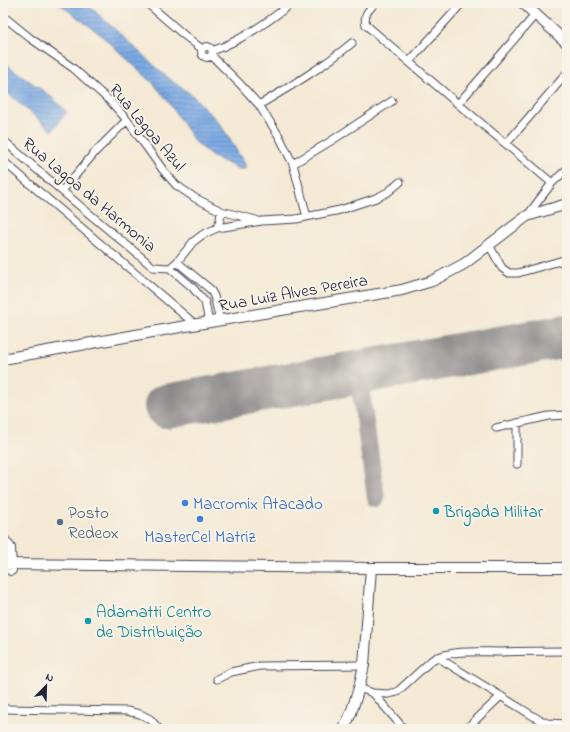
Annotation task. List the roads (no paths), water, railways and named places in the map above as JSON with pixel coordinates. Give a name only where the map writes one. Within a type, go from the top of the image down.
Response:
[{"type":"street","points":[[147,3],[184,36],[202,49],[206,47],[211,49],[212,53],[259,104],[293,164],[307,217]]},
{"type":"street","points":[[212,53],[250,33],[292,3]]},
{"type":"street","points":[[375,3],[366,13],[366,25],[552,183]]},
{"type":"street","points":[[409,62],[462,3]]},
{"type":"street","points":[[523,3],[567,43]]},
{"type":"street","points":[[458,104],[536,14]]},
{"type":"street","name":"Rua Lagoa Azul","points":[[3,16],[30,38],[74,68],[107,98],[127,120],[163,170],[176,185],[195,198],[221,211],[262,222]]},
{"type":"street","points":[[259,104],[295,84],[352,43]]},
{"type":"street","points":[[506,144],[567,73]]},
{"type":"street","points":[[293,164],[392,101]]},
{"type":"street","points":[[62,191],[96,151],[127,120]]},
{"type":"street","name":"Rua Lagoa da Harmonia","points":[[3,140],[152,266],[170,268],[177,262],[193,242],[202,235],[217,228],[296,219],[340,210],[376,198],[388,192],[400,182]]},
{"type":"street","points":[[3,161],[196,325]]},
{"type":"street","points":[[527,216],[552,183],[567,169]]},
{"type":"street","name":"Rua Luiz Alves Pereira","points":[[3,359],[402,290],[432,282],[464,264],[527,216],[567,204]]},
{"type":"street","points":[[217,228],[221,211]]},
{"type":"street","points":[[488,245],[502,268],[509,273],[518,273],[567,259]]},
{"type":"street","points":[[177,262],[210,289],[214,296],[220,321]]},
{"type":"street","points":[[170,268],[192,287],[206,302],[209,323]]},
{"type":"street","points":[[192,287],[199,280]]},
{"type":"street","points":[[206,302],[214,296]]},
{"type":"street","points":[[496,428],[549,416],[567,415]]},
{"type":"street","points":[[517,423],[517,464]]},
{"type":"street","points":[[3,539],[10,548],[7,567],[344,567],[371,570],[567,575]]},
{"type":"street","points":[[371,570],[567,568]]},
{"type":"street","points":[[344,729],[359,688],[364,665],[371,570]]},
{"type":"street","points":[[359,688],[373,693],[388,694],[397,692],[432,660],[437,657],[451,654],[473,652],[567,651]]},
{"type":"street","points":[[437,657],[538,720],[547,723],[567,724]]},
{"type":"street","points":[[217,678],[231,672],[260,666],[364,665]]},
{"type":"street","points":[[373,693],[404,729]]},
{"type":"street","points":[[466,729],[501,696]]},
{"type":"street","points":[[3,709],[127,711],[140,714],[150,719],[159,729]]},
{"type":"water","points":[[58,3],[86,3],[169,79],[192,95],[220,124],[245,164],[245,169],[239,169],[213,157],[194,141],[168,101],[154,84],[100,34]]},
{"type":"water","points":[[3,62],[49,95],[67,112],[52,131],[3,89]]},
{"type":"place","name":"Macromix Atacado","points":[[185,503]]},
{"type":"place","name":"Brigada Militar","points":[[436,511]]},
{"type":"place","name":"MasterCel Matriz","points":[[200,519]]},
{"type":"place","name":"Posto Redeox","points":[[60,522]]},
{"type":"place","name":"Adamatti Centro de Distribuição","points":[[88,621]]}]
